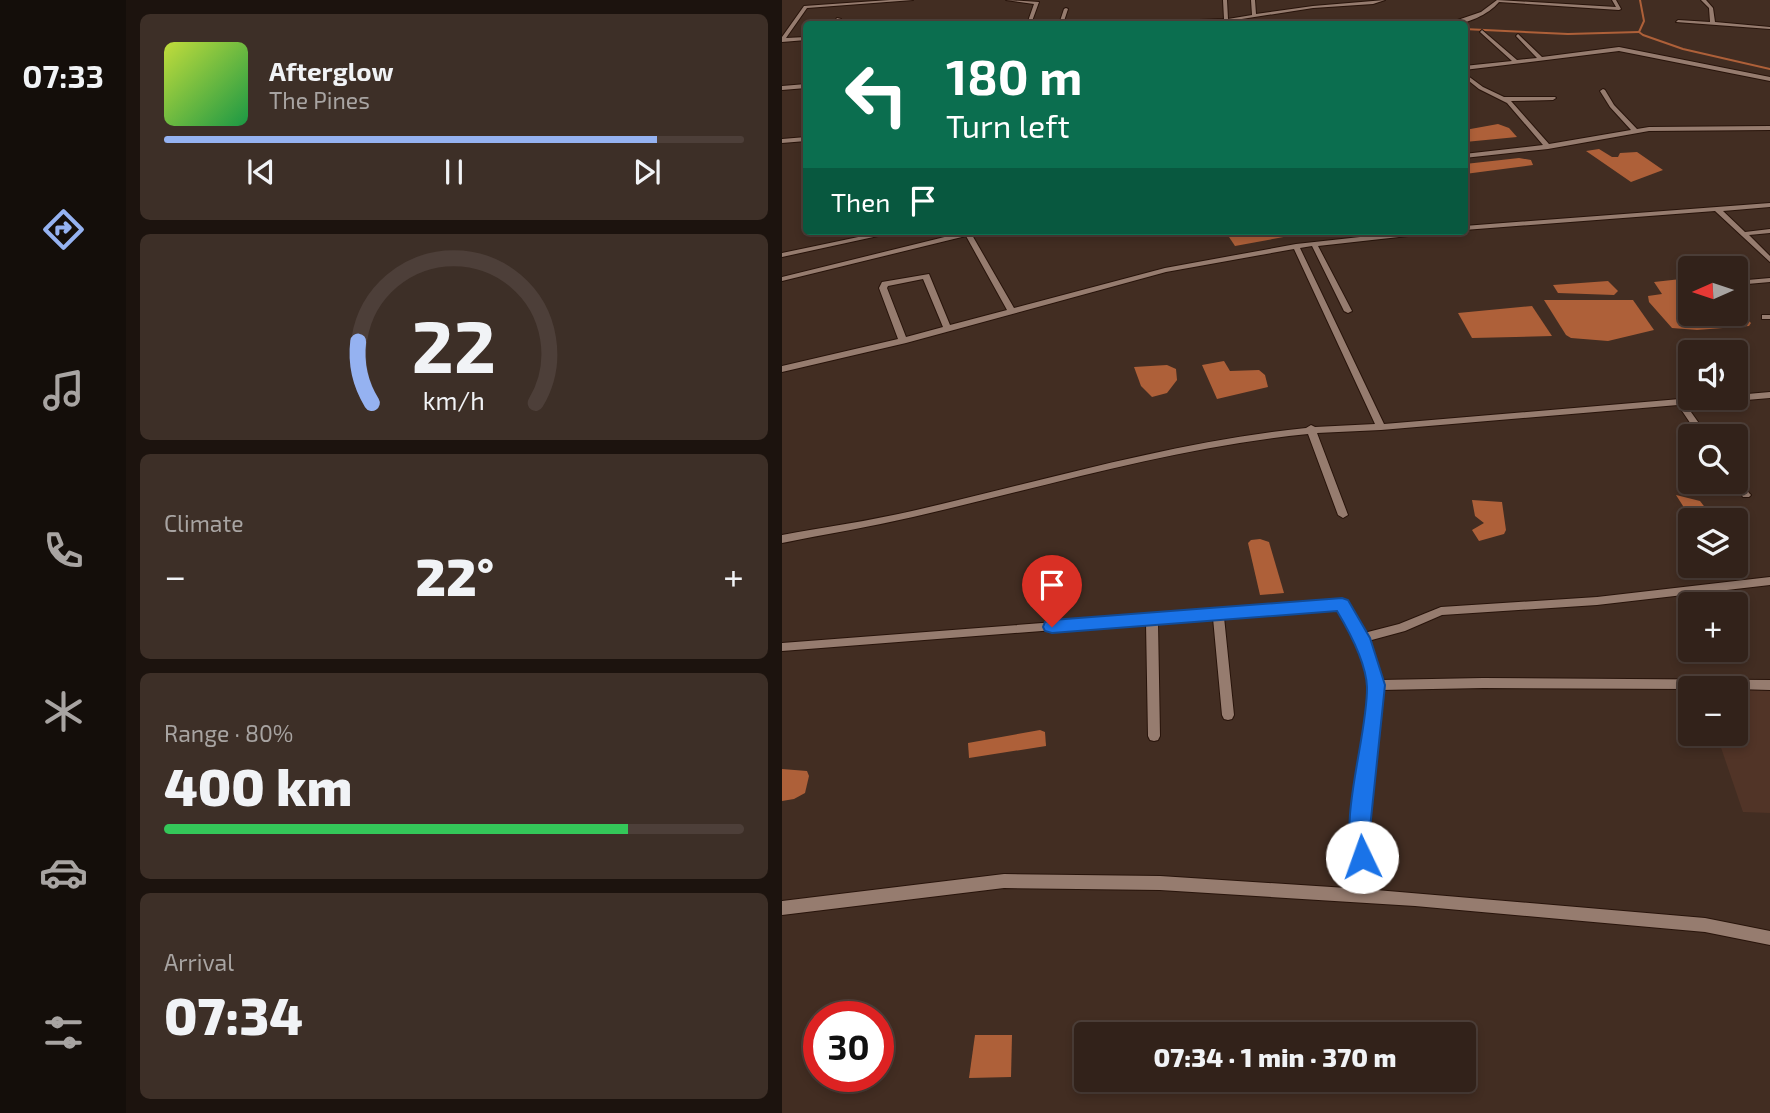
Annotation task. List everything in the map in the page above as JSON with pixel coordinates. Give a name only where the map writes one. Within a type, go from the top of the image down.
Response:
[{"type":"street","points":[[782,40],[806,7],[910,0]]},
{"type":"street","points":[[1008,0],[1037,3],[1030,21]]},
{"type":"street","points":[[1225,0],[1226,21],[1313,7],[1383,0]]},
{"type":"street","points":[[1253,0],[1254,17]]},
{"type":"street","points":[[1459,21],[1480,15],[1499,1],[1619,9],[1614,0]]},
{"type":"street","points":[[1703,0],[1711,8],[1714,24]]},
{"type":"street","points":[[1373,3],[1375,14]]},
{"type":"street","points":[[1062,21],[1066,9]]},
{"type":"street","points":[[1678,21],[1770,28]]},
{"type":"street","points":[[1482,31],[1514,60]]},
{"type":"street","points":[[1518,35],[1539,57]]},
{"type":"street","points":[[782,40],[803,39]]},
{"type":"street","points":[[1468,67],[1618,49],[1770,79]]},
{"type":"street","points":[[1468,77],[1481,88],[1509,102],[1548,146]]},
{"type":"street","points":[[782,88],[803,86]]},
{"type":"street","points":[[1603,91],[1612,106],[1635,131]]},
{"type":"street","points":[[1504,99],[1553,98]]},
{"type":"street","points":[[1468,156],[1673,127],[1770,128]]},
{"type":"street","points":[[782,141],[803,139]]},
{"type":"street","points":[[1469,228],[1770,205]]},
{"type":"street","points":[[1717,209],[1770,260]]},
{"type":"street","points":[[1743,234],[1770,231]]},
{"type":"street","points":[[782,255],[878,235]]},
{"type":"street","points":[[782,279],[964,235]]},
{"type":"street","points":[[969,235],[1012,311]]},
{"type":"street","points":[[782,369],[903,341],[1122,279],[1296,246],[1398,235]]},
{"type":"street","points":[[1314,244],[1348,311]]},
{"type":"street","points":[[1296,246],[1381,427]]},
{"type":"street","points":[[903,341],[883,288],[885,284],[926,276],[948,329]]},
{"type":"street","points":[[1748,282],[1770,280]]},
{"type":"street","points":[[1748,397],[1770,395]]},
{"type":"street","points":[[782,539],[930,510],[1174,452],[1267,433],[1311,428],[1381,427],[1678,402]]},
{"type":"street","points":[[1311,428],[1343,515]]},
{"type":"street","points":[[1361,638],[1401,628],[1441,611],[1597,601],[1770,581]]},
{"type":"street","points":[[782,647],[1342,604],[1361,638],[1376,685],[1359,838],[1370,896]]},
{"type":"street","points":[[1218,614],[1228,715]]},
{"type":"street","points":[[1152,619],[1154,736]]},
{"type":"street","points":[[1376,685],[1483,682],[1770,685]]},
{"type":"street","points":[[782,908],[1004,881],[1223,885],[1705,925],[1770,938]]},
{"type":"shaded area","points":[[1498,124],[1509,128],[1517,137],[1468,142],[1468,129]]},
{"type":"shaded area","points":[[1599,149],[1612,157],[1618,157],[1620,153],[1637,152],[1663,170],[1631,182],[1586,151]]},
{"type":"shaded area","points":[[1519,158],[1531,160],[1533,165],[1468,174],[1468,164]]},
{"type":"shaded area","points":[[1228,235],[1289,236],[1235,246]]},
{"type":"shaded area","points":[[1678,279],[1678,326],[1748,326],[1748,320],[1751,323],[1749,326],[1697,330],[1672,328],[1649,302],[1648,296],[1662,294],[1654,282]]},
{"type":"shaded area","points":[[1608,281],[1618,291],[1614,295],[1558,293],[1553,285]]},
{"type":"shaded area","points":[[1544,300],[1633,300],[1654,330],[1608,341],[1571,338],[1566,335]]},
{"type":"shaded area","points":[[1532,306],[1552,336],[1472,338],[1458,313]]},
{"type":"shaded area","points":[[1224,361],[1230,371],[1259,370],[1265,375],[1268,387],[1217,399],[1202,365]]},
{"type":"shaded area","points":[[1167,365],[1176,369],[1177,380],[1167,393],[1152,397],[1141,386],[1134,367]]},
{"type":"shaded area","points":[[1676,495],[1700,501],[1705,508],[1684,508]]},
{"type":"shaded area","points":[[1472,500],[1502,502],[1506,530],[1504,534],[1479,541],[1472,530],[1484,523],[1475,516]]},
{"type":"shaded area","points":[[1260,539],[1269,542],[1284,593],[1260,595],[1248,543]]},
{"type":"shaded area","points":[[1748,689],[1770,690],[1770,813],[1743,812],[1720,746],[1748,746]]},
{"type":"shaded area","points":[[1040,730],[1045,732],[1046,746],[969,758],[968,743]]},
{"type":"shaded area","points":[[782,769],[807,771],[809,776],[805,793],[782,801]]},
{"type":"shaded area","points":[[975,1035],[1012,1035],[1011,1077],[969,1078]]},
{"type":"waterway","points":[[1639,32],[1644,21],[1640,0]]},
{"type":"waterway","points":[[1468,29],[1568,34],[1639,32]]},
{"type":"waterway","points":[[1639,32],[1683,49],[1770,69]]},
{"type":"route","points":[[1052,627],[1342,604],[1361,638],[1376,685],[1359,838],[1362,857]]}]
